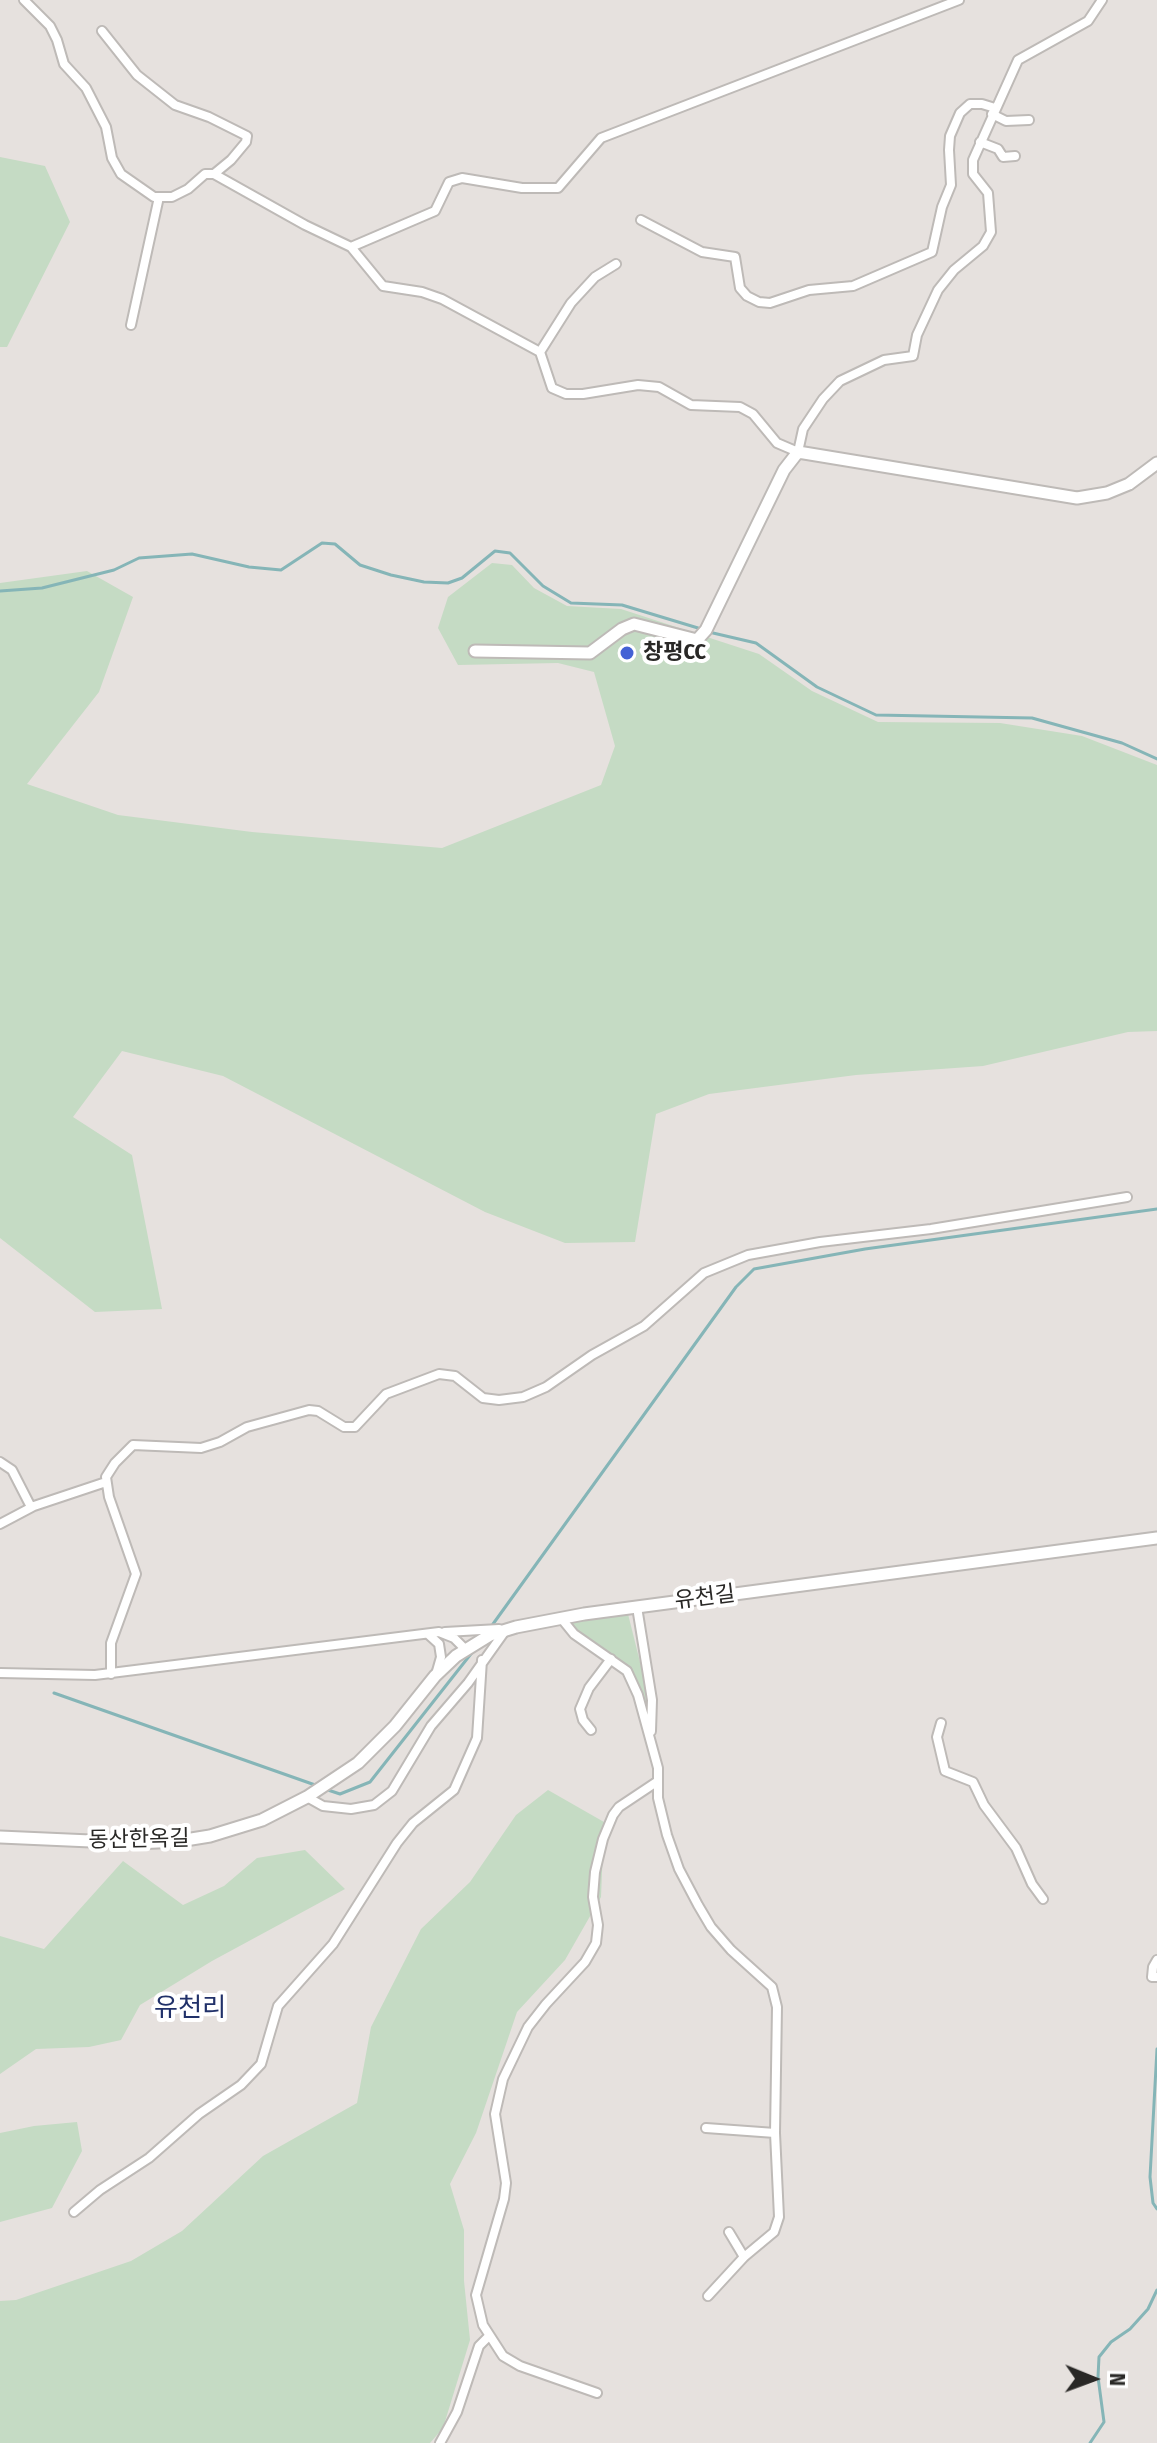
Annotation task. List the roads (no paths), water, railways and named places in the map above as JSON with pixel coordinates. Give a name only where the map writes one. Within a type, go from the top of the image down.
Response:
[{"type":"street","points":[[24,0],[50,26],[64,64],[86,88],[106,127],[112,158],[121,174],[154,197],[172,197],[188,189],[205,174],[214,174],[351,247],[383,286],[422,292],[442,299],[521,340],[540,352],[552,388],[566,394],[638,385],[659,387],[691,405],[740,407],[753,414],[777,443],[798,452],[1077,498],[1107,493],[1129,484],[1157,463]]},
{"type":"street","points":[[351,247],[435,211],[449,182],[462,178],[522,188],[558,188],[601,138],[959,0]]},
{"type":"street","points":[[475,651],[590,653],[622,629],[634,624],[697,640],[703,635],[784,470],[798,452],[803,429],[823,399],[840,381],[859,370],[884,360],[913,356],[917,335],[938,290],[954,270],[983,246],[991,232],[988,193],[973,174],[973,160],[1018,60],[1088,21],[1102,0]]},
{"type":"street","points":[[102,31],[137,75],[175,105],[209,117],[247,136],[246,142],[231,160],[214,174]]},
{"type":"street","points":[[641,220],[702,252],[735,257],[740,288],[759,302],[770,303],[809,290],[853,286],[932,252],[942,207],[951,185],[950,136],[960,113],[970,104],[982,104],[1006,121],[1029,120]]},
{"type":"street","points":[[980,142],[998,149],[1003,157],[1015,156]]},
{"type":"street","points":[[131,325],[159,197]]},
{"type":"street","points":[[540,352],[571,303],[595,277],[616,264]]},
{"type":"street","points":[[111,1674],[111,1643],[136,1574],[106,1482],[115,1463],[137,1444],[201,1448],[220,1442],[247,1427],[309,1410],[318,1411],[344,1427],[355,1427],[386,1394],[439,1374],[455,1376],[483,1398],[523,1397],[546,1387],[592,1355],[644,1326],[704,1273],[748,1255],[1127,1197]]},
{"type":"street","points":[[0,1462],[8,1465],[17,1477],[31,1507]]},
{"type":"street","points":[[0,1524],[31,1507],[106,1482]]},
{"type":"street","name":"유천길","points":[[311,1794],[377,1746],[435,1676],[466,1650],[506,1630],[637,1607],[1157,1538]]},
{"type":"street","points":[[637,1607],[652,1700],[650,1740]]},
{"type":"street","points":[[561,1618],[574,1634],[627,1671],[632,1680],[658,1768],[658,1798],[679,1869],[711,1927],[772,1987],[777,2007],[775,2133],[779,2217],[774,2232],[744,2257],[708,2296]]},
{"type":"street","points":[[0,1673],[111,1674],[439,1632],[506,1630]]},
{"type":"street","points":[[311,1794],[323,1806],[351,1809],[374,1805],[392,1791],[431,1726],[468,1683],[506,1630]]},
{"type":"street","points":[[439,1632],[454,1638],[466,1650]]},
{"type":"street","points":[[428,1634],[437,1641],[440,1650],[440,1664],[435,1676]]},
{"type":"street","points":[[591,1730],[583,1720],[580,1709],[589,1688],[611,1659]]},
{"type":"street","points":[[74,2212],[100,2190],[149,2158],[199,2114],[241,2085],[261,2064],[278,2006],[333,1944],[413,1823],[454,1790],[477,1738],[482,1660]]},
{"type":"street","points":[[941,1723],[937,1737],[945,1771],[973,1782],[984,1805],[1016,1848],[1043,1899]]},
{"type":"street","points":[[597,2393],[516,2364],[501,2353],[478,2311],[476,2295],[504,2199],[504,2167],[495,2124],[499,2091],[528,2027],[585,1962],[596,1943],[595,1872],[613,1815],[619,1807],[658,1781]]},
{"type":"street","name":"동산한옥길","points":[[0,1837],[136,1843],[179,1841],[232,1830],[275,1814],[311,1794]]},
{"type":"street","points":[[1157,1960],[1152,1977],[1157,1977]]},
{"type":"street","points":[[706,2128],[775,2133]]},
{"type":"street","points":[[729,2232],[744,2257]]},
{"type":"street","points":[[440,2443],[457,2412],[479,2346],[489,2336]]},
{"type":"waterway","points":[[0,591],[42,588],[114,570],[139,558],[192,554],[249,567],[281,570],[322,543],[335,544],[360,565],[391,575],[448,583],[462,578],[495,551],[510,553],[543,586],[571,603],[622,605],[698,628]]},
{"type":"waterway","points":[[713,633],[756,643],[817,687],[876,715],[1032,718],[1122,743],[1157,759]]},
{"type":"waterway","points":[[493,1624],[736,1287],[754,1269],[865,1249],[1157,1209]]},
{"type":"waterway","points":[[325,1789],[340,1794],[370,1782],[474,1650]]},
{"type":"waterway","points":[[54,1693],[318,1786]]},
{"type":"waterway","points":[[1157,2049],[1150,2177],[1153,2203],[1157,2209]]},
{"type":"waterway","points":[[1090,2443],[1104,2422],[1098,2377],[1099,2357],[1148,2309],[1157,2290]]},
{"type":"place","name":"창평CC","points":[[627,653]]},
{"type":"district","name":"유천리","points":[[190,2009]]}]
